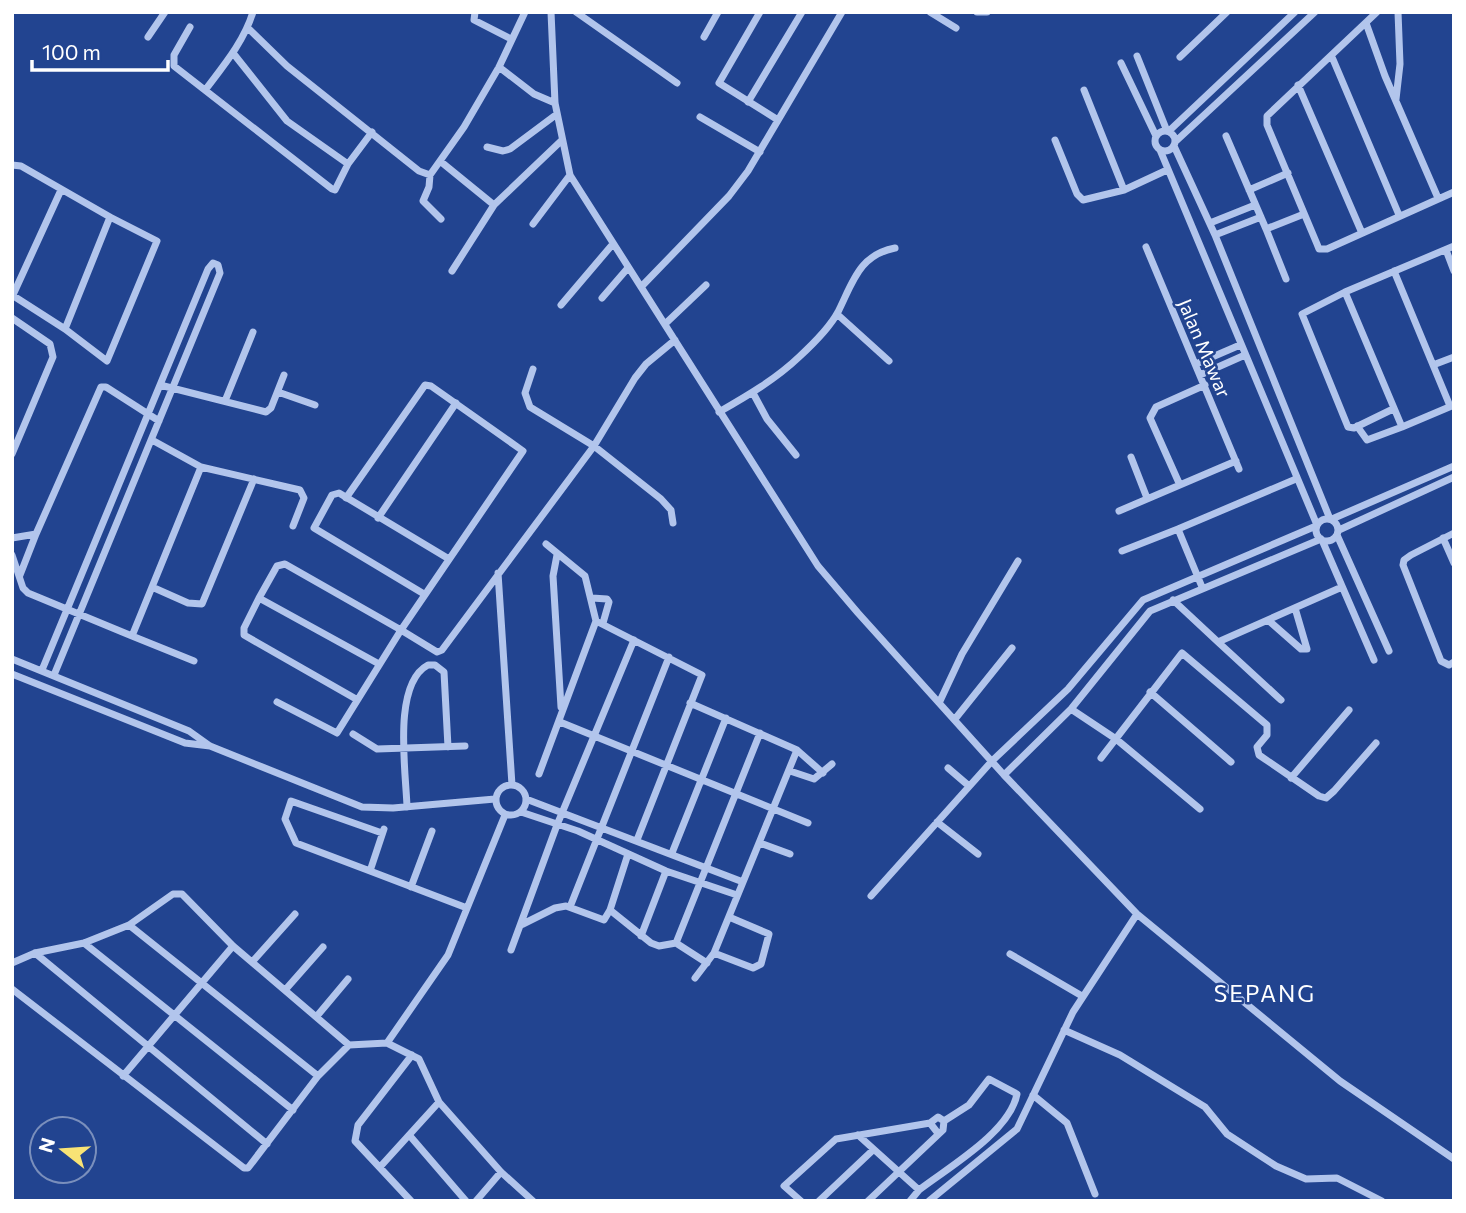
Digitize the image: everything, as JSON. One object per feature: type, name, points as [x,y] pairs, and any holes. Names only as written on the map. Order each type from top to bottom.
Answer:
[{"type":"street","points":[[148,37],[165,12]]},
{"type":"street","points":[[206,89],[233,53],[248,28],[253,12]]},
{"type":"street","points":[[475,12],[474,19],[479,23],[511,39]]},
{"type":"street","points":[[441,219],[423,201],[429,187],[430,175],[499,67],[525,12]]},
{"type":"street","points":[[551,12],[555,103],[569,175],[818,566],[1004,775],[1137,914],[1340,1081],[1454,1159]]},
{"type":"street","points":[[576,12],[677,83]]},
{"type":"street","points":[[704,37],[718,12]]},
{"type":"street","points":[[760,12],[719,80],[721,87],[778,120]]},
{"type":"street","points":[[748,102],[802,12]]},
{"type":"street","points":[[641,287],[729,196],[760,152],[842,12]]},
{"type":"street","points":[[930,12],[956,28]]},
{"type":"street","points":[[977,12],[987,12]]},
{"type":"street","points":[[1181,57],[1227,12]]},
{"type":"street","points":[[1156,136],[1168,131],[1295,12]]},
{"type":"street","points":[[1160,150],[1168,151],[1315,12]]},
{"type":"street","points":[[1377,12],[1267,116],[1267,125],[1304,214],[1322,251],[1454,192]]},
{"type":"street","points":[[1396,100],[1401,64],[1398,12]]},
{"type":"street","points":[[1366,23],[1438,198]]},
{"type":"street","points":[[190,27],[172,62],[332,189],[335,190],[348,164],[372,132]]},
{"type":"street","points":[[248,28],[286,66],[419,171],[430,175]]},
{"type":"street","points":[[233,53],[287,121],[348,164]]},
{"type":"street","points":[[1138,56],[1168,131],[1210,223],[1331,519],[1390,651]]},
{"type":"street","points":[[1332,57],[1399,215]]},
{"type":"street","points":[[1121,62],[1156,136],[1155,144],[1160,150],[1374,660]]},
{"type":"street","points":[[499,67],[534,94],[555,103]]},
{"type":"street","points":[[1298,85],[1362,233]]},
{"type":"street","points":[[1084,90],[1124,190]]},
{"type":"street","points":[[487,147],[503,151],[510,149],[557,114]]},
{"type":"street","points":[[700,117],[760,152]]},
{"type":"street","points":[[1226,136],[1286,279]]},
{"type":"street","points":[[1055,140],[1080,198],[1089,201],[1124,190],[1167,170]]},
{"type":"street","points":[[452,271],[494,205],[561,141]]},
{"type":"street","points":[[440,161],[494,205]]},
{"type":"street","points":[[12,166],[21,166],[157,242],[107,361],[65,329],[13,296],[61,190]]},
{"type":"street","points":[[1249,190],[1288,173]]},
{"type":"street","points":[[533,224],[569,175]]},
{"type":"street","points":[[1210,223],[1255,205]]},
{"type":"street","points":[[1266,229],[1304,214]]},
{"type":"street","points":[[65,329],[110,217]]},
{"type":"street","points":[[1215,235],[1261,217]]},
{"type":"street","points":[[561,305],[612,244]]},
{"type":"street","name":"Jalan Mawar","points":[[1146,247],[1237,465],[1179,484]]},
{"type":"street","points":[[719,412],[753,393],[799,357],[836,314],[864,261],[881,251],[895,248]]},
{"type":"street","points":[[1393,409],[1357,426],[1347,425],[1302,317],[1305,311],[1345,292],[1450,248],[1454,271]]},
{"type":"street","points":[[42,670],[208,269],[213,263],[218,265],[219,273],[54,675]]},
{"type":"street","points":[[602,298],[627,269]]},
{"type":"street","points":[[1357,426],[1367,440],[1452,405],[1394,271]]},
{"type":"street","points":[[665,324],[706,285]]},
{"type":"street","points":[[1345,292],[1402,427]]},
{"type":"street","points":[[836,314],[889,361]]},
{"type":"street","points":[[12,318],[50,344],[54,357],[12,454]]},
{"type":"street","points":[[225,401],[253,332]]},
{"type":"street","points":[[356,699],[244,635],[244,628],[277,566],[285,564],[439,652],[594,446],[635,378],[653,357],[675,340]]},
{"type":"street","points":[[1196,365],[1240,345]]},
{"type":"street","points":[[1200,375],[1245,355]]},
{"type":"street","points":[[1433,365],[1454,357]]},
{"type":"street","points":[[533,369],[525,393],[530,407],[594,446],[667,504],[673,523]]},
{"type":"street","points":[[160,385],[269,412],[285,375]]},
{"type":"street","points":[[277,702],[337,733],[424,594],[523,451],[456,403],[425,385],[346,498]]},
{"type":"street","points":[[1119,510],[1179,484],[1153,426],[1151,412],[1156,407],[1205,385]]},
{"type":"street","points":[[20,575],[98,389],[106,387],[159,421]]},
{"type":"street","points":[[278,392],[315,405]]},
{"type":"street","points":[[753,393],[767,419],[796,455]]},
{"type":"street","points":[[378,518],[456,403]]},
{"type":"street","points":[[152,440],[201,467],[304,493],[293,526]]},
{"type":"street","points":[[1131,457],[1147,498]]},
{"type":"street","points":[[872,896],[992,761],[1046,713],[1143,600],[1198,574],[1317,526],[1322,520],[1331,519],[1454,466]]},
{"type":"street","points":[[132,636],[201,467]]},
{"type":"street","points":[[1004,775],[1071,709],[1150,611],[1321,539],[1331,541],[1338,533],[1454,477]]},
{"type":"street","points":[[152,587],[188,603],[202,604],[254,479]]},
{"type":"street","points":[[1122,551],[1296,479]]},
{"type":"street","points":[[424,594],[314,528],[332,495],[339,493],[449,559]]},
{"type":"street","points":[[1178,528],[1202,587]]},
{"type":"street","points":[[1454,533],[1404,559],[1403,565],[1441,661],[1449,665],[1454,662]]},
{"type":"street","points":[[12,538],[36,534]]},
{"type":"street","points":[[1443,538],[1454,563]]},
{"type":"street","points":[[546,544],[585,576],[600,622],[702,675],[637,840]]},
{"type":"street","points":[[12,555],[27,593],[194,661]]},
{"type":"street","points":[[539,774],[560,722],[561,711],[553,576],[557,555]]},
{"type":"street","points":[[940,701],[962,654],[1018,561]]},
{"type":"street","points":[[498,573],[512,785]]},
{"type":"street","points":[[1218,642],[1342,587]]},
{"type":"street","points":[[259,598],[379,664]]},
{"type":"street","points":[[561,711],[609,602],[607,599],[592,598]]},
{"type":"street","points":[[1173,600],[1281,700]]},
{"type":"street","points":[[1268,620],[1305,651],[1296,608]]},
{"type":"street","points":[[1116,631],[1127,640]]},
{"type":"street","points":[[511,950],[557,825],[635,640]]},
{"type":"street","points":[[955,719],[1012,648]]},
{"type":"street","points":[[1101,758],[1177,656],[1182,653],[1267,725],[1267,735],[1257,751],[1291,778],[1326,797],[1376,743]]},
{"type":"street","points":[[570,907],[668,657]]},
{"type":"street","points":[[12,659],[189,731],[210,746],[348,803],[376,808],[495,799]]},
{"type":"street","points":[[407,807],[404,702],[423,668],[428,665],[435,665],[444,672],[448,747]]},
{"type":"street","points":[[12,674],[185,743],[210,746]]},
{"type":"street","points":[[1150,692],[1231,762]]},
{"type":"street","points":[[690,703],[797,750],[823,773]]},
{"type":"street","points":[[1071,709],[1116,739],[1200,809]]},
{"type":"street","points":[[1291,778],[1349,710]]},
{"type":"street","points":[[1046,713],[1057,724]]},
{"type":"street","points":[[672,853],[726,718]]},
{"type":"street","points":[[560,722],[700,782],[808,823]]},
{"type":"street","points":[[676,943],[760,733]]},
{"type":"street","points":[[1025,733],[1034,746]]},
{"type":"street","points":[[354,734],[377,749],[465,746]]},
{"type":"street","points":[[695,978],[714,953],[797,750]]},
{"type":"street","points":[[790,771],[814,779],[832,764]]},
{"type":"street","points":[[948,768],[969,786]]},
{"type":"street","points":[[505,815],[499,810],[495,799],[501,788],[512,785],[523,791],[526,799],[521,812]]},
{"type":"street","points":[[526,799],[743,882]]},
{"type":"street","points":[[370,871],[383,831],[289,802],[285,823],[294,842],[411,887],[467,908]]},
{"type":"street","points":[[505,815],[521,812],[596,839],[666,871],[737,895]]},
{"type":"street","points":[[388,1040],[401,1018],[443,964],[505,815]]},
{"type":"street","points":[[937,822],[978,854]]},
{"type":"street","points":[[411,887],[432,831]]},
{"type":"street","points":[[760,843],[790,855]]},
{"type":"street","points":[[522,925],[555,908],[570,907],[601,920],[606,918],[628,854]]},
{"type":"street","points":[[641,936],[666,871]]},
{"type":"street","points":[[12,962],[35,953],[84,943],[130,925],[173,894],[182,894],[233,946],[349,1045]]},
{"type":"street","points":[[610,910],[641,936],[659,946],[676,943],[706,963]]},
{"type":"street","points":[[253,961],[295,914]]},
{"type":"street","points":[[929,1201],[1013,1135],[1082,996],[1137,914]]},
{"type":"street","points":[[714,953],[753,968],[761,964],[769,934],[729,917]]},
{"type":"street","points":[[130,925],[318,1076]]},
{"type":"street","points":[[84,943],[293,1110]]},
{"type":"street","points":[[123,1076],[233,946]]},
{"type":"street","points":[[286,989],[323,947]]},
{"type":"street","points":[[35,953],[267,1144]]},
{"type":"street","points":[[1010,954],[1082,996]]},
{"type":"street","points":[[317,1016],[348,979]]},
{"type":"street","points":[[12,989],[235,1165],[248,1168],[318,1076],[349,1045],[388,1040],[412,1055],[425,1070],[439,1102],[501,1172],[533,1201]]},
{"type":"street","points":[[1064,1030],[1120,1055],[1206,1107],[1227,1134],[1276,1166],[1306,1178],[1337,1178],[1382,1201]]},
{"type":"street","points":[[411,1201],[355,1141],[355,1131],[412,1055]]},
{"type":"street","points":[[801,1201],[784,1189],[786,1183],[832,1141],[930,1123],[934,1118],[944,1121],[969,1105],[989,1079],[1017,1094],[1012,1109],[999,1128],[910,1201]]},
{"type":"street","points":[[1033,1095],[1067,1123],[1095,1194]]},
{"type":"street","points":[[380,1167],[439,1102]]},
{"type":"street","points":[[868,1201],[937,1132],[943,1130],[944,1121]]},
{"type":"street","points":[[930,1123],[932,1129],[937,1132]]},
{"type":"street","points":[[858,1135],[919,1191]]},
{"type":"street","points":[[410,1136],[466,1201]]},
{"type":"street","points":[[820,1201],[873,1150]]},
{"type":"street","points":[[476,1201],[501,1172]]},
{"type":"district","name":"SEPANG","points":[[1265,993]]}]
